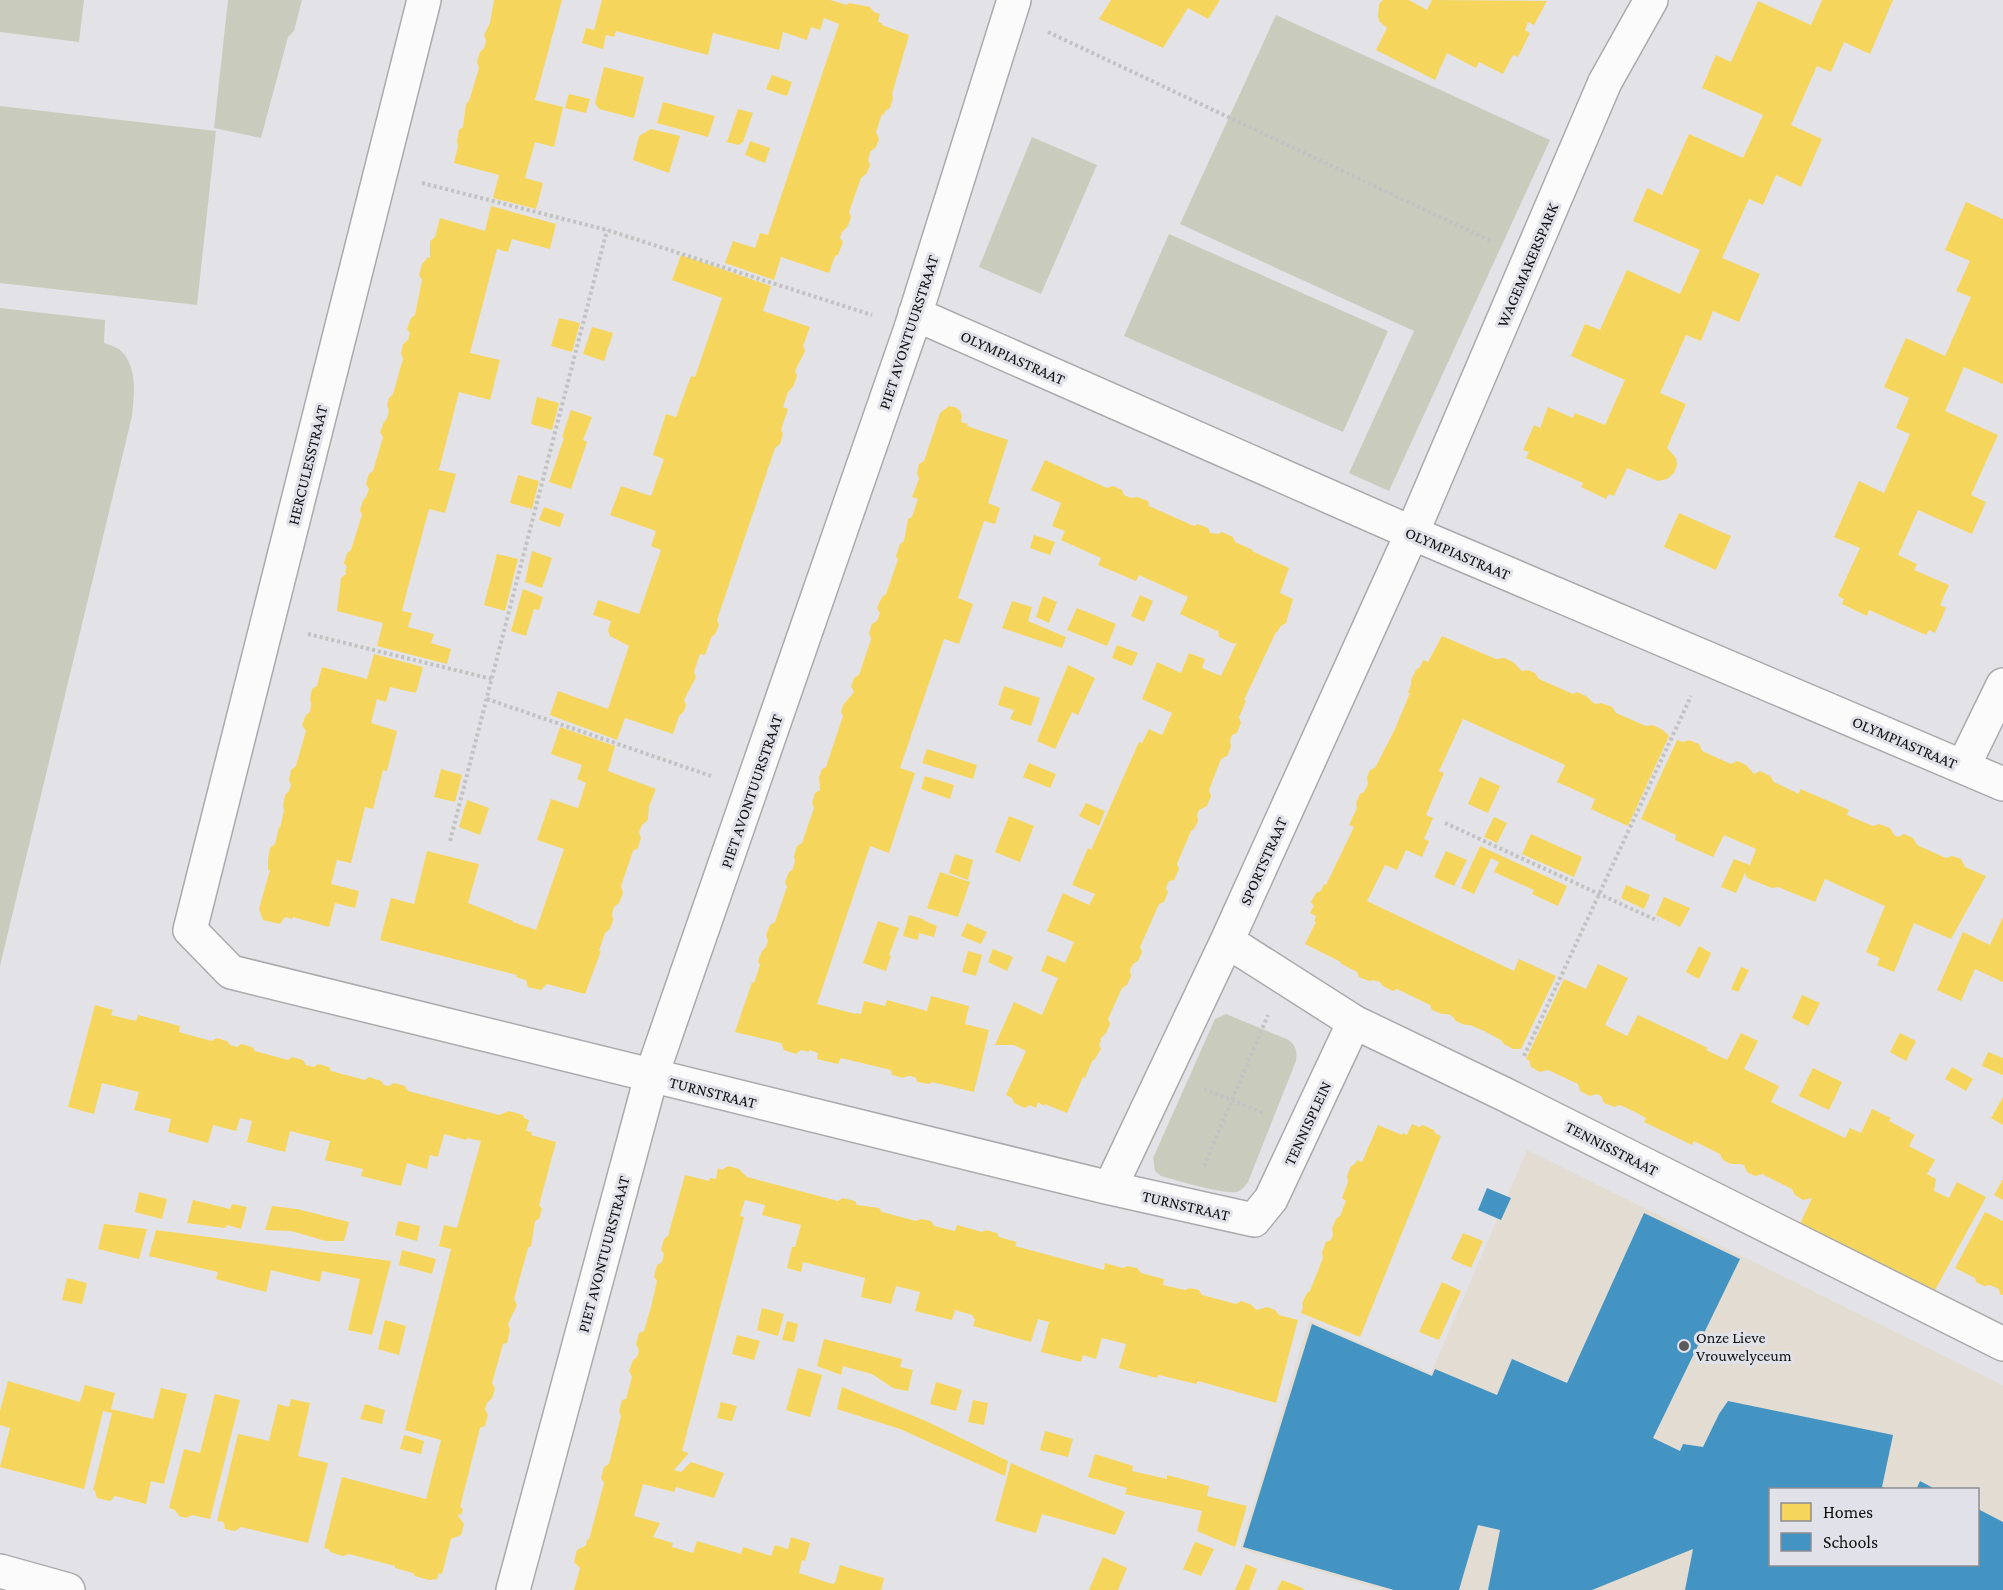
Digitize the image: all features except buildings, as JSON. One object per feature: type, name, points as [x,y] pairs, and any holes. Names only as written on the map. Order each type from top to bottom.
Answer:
[{"type":"street","name":"HERCULESSTRAAT","points":[[190,930],[424,0]]},
{"type":"street","name":"WAGEMAKERSPARK","points":[[1412,534],[1605,82],[1651,0]]},
{"type":"street","name":"PIET AVONTUURSTRAAT","points":[[513,1590],[651,1077],[913,321],[1011,7]]},
{"type":"street","name":"OLYMPIASTRAAT","points":[[913,321],[2003,784]]},
{"type":"street","name":"SPORTSTRAAT","points":[[1110,1188],[1227,940],[1412,534]]},
{"type":"street","points":[[1963,767],[2003,685]]},
{"type":"street","name":"TURNSTRAAT","points":[[190,930],[231,972],[651,1077],[1110,1188],[1254,1220]]},
{"type":"street","name":"TENNISSTRAAT","points":[[1227,940],[1354,1022],[1506,1095],[2003,1344]]},
{"type":"street","name":"TENNISPLEIN","points":[[1254,1220],[1271,1199],[1354,1022]]},
{"type":"street","points":[[0,1571],[68,1590]]},
{"type":"path","points":[[1011,7],[1529,260]]},
{"type":"path","points":[[380,173],[607,230],[913,321]]},
{"type":"path","points":[[450,841],[607,230]]},
{"type":"path","points":[[267,624],[492,679]]},
{"type":"path","points":[[1506,1095],[1708,659]]},
{"type":"path","points":[[487,699],[751,790]]},
{"type":"path","points":[[1446,823],[1658,921]]},
{"type":"path","points":[[1187,1205],[1284,977]]},
{"type":"path","points":[[1165,1073],[1304,1129]]},
{"type":"shaded area","name":"Onze Lieve Vrouwelyceum","points":[[1527,1150],[2003,1385],[2003,1590],[1383,1590],[1240,1549],[1309,1320],[1431,1373]]},
{"type":"green space","points":[[0,0],[84,0],[79,42],[0,32]]},
{"type":"green space","points":[[228,0],[302,0],[294,31],[288,37],[261,138],[214,128]]},
{"type":"green space","points":[[1276,15],[1550,140],[1389,491],[1349,473],[1414,331],[1180,224]]},
{"type":"green space","points":[[0,106],[216,131],[197,305],[0,283]]},
{"type":"green space","points":[[1032,137],[1097,165],[1041,294],[979,267]]},
{"type":"green space","points":[[1169,234],[1388,331],[1343,432],[1124,336]]},
{"type":"green space","points":[[0,308],[105,320],[104,343],[115,347],[126,358],[132,373],[134,391],[132,416],[0,966]]},
{"type":"green space","points":[[1226,1014],[1289,1040],[1295,1047],[1296,1055],[1296,1061],[1248,1182],[1237,1192],[1200,1187],[1161,1176],[1155,1171],[1153,1158],[1215,1019]]},
{"type":"place","name":"Onze Lieve Vrouwelyceum","points":[[1684,1346]]}]
